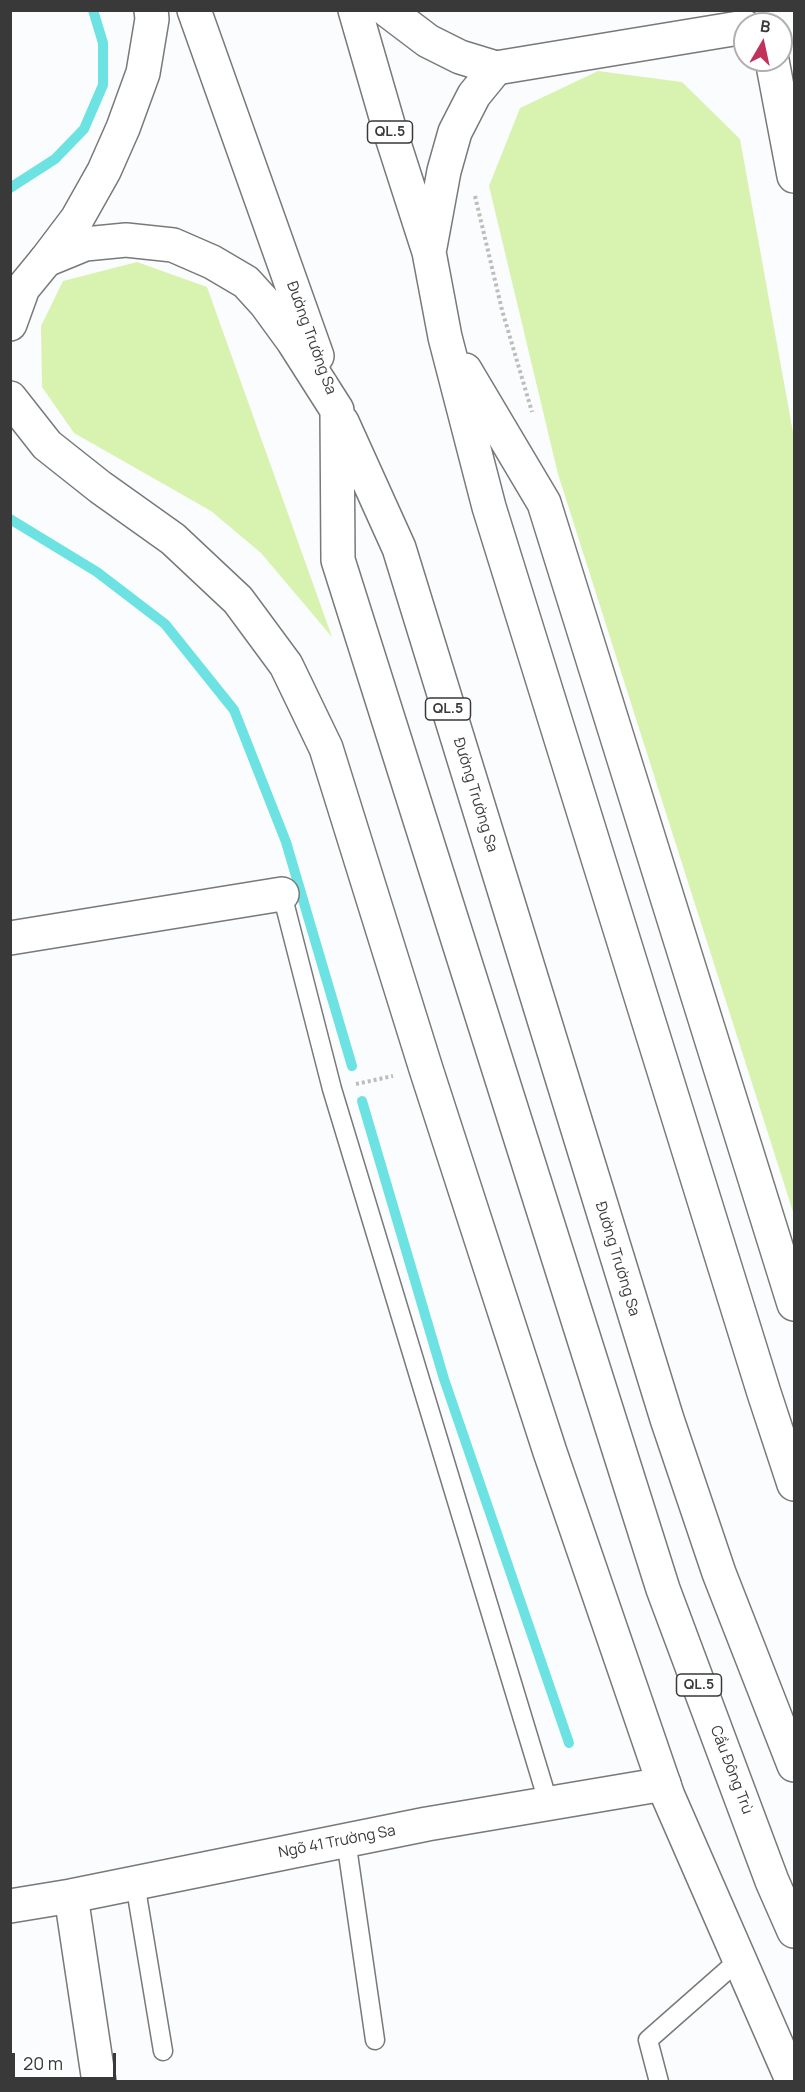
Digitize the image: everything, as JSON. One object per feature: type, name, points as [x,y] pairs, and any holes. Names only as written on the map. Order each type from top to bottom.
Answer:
[{"type":"main road","points":[[10,324],[23,288],[77,219],[104,171],[123,128],[142,73],[152,19],[151,10]]},
{"type":"main road","name":"Đường Trường Sa","points":[[194,10],[337,410],[399,548],[667,1419],[719,1573],[795,1765]]},
{"type":"main road","name":"QL.5","points":[[355,10],[390,131],[429,252],[445,337],[489,507],[764,1393],[795,1484]]},
{"type":"main road","points":[[387,10],[428,41],[460,57],[496,68],[733,29]]},
{"type":"main road","points":[[429,252],[444,171],[455,132],[474,95],[496,68]]},
{"type":"main road","points":[[774,72],[795,176]]},
{"type":"main road","points":[[46,260],[85,244],[126,240],[173,245],[212,262],[246,282],[266,304],[337,410]]},
{"type":"main road","points":[[445,337],[544,503],[795,1304]]},
{"type":"main road","points":[[10,398],[47,445],[100,487],[173,539],[238,600],[286,665],[326,748],[426,1069],[550,1452],[664,1784],[793,2082]]},
{"type":"main road","name":"Cầu Đông Trù","points":[[337,410],[338,560],[663,1589],[772,1881],[795,1931]]},
{"type":"main road","points":[[10,938],[282,894]]},
{"type":"main road","name":"Ngõ 41 Trường Sa","points":[[10,1906],[71,1896],[427,1824],[664,1784]]},
{"type":"main road","points":[[71,1896],[99,2082]]},
{"type":"lane","points":[[282,894],[332,1089],[549,1805]]},
{"type":"lane","points":[[346,1840],[375,2040]]},
{"type":"lane","points":[[135,1883],[163,2051]]},
{"type":"lane","points":[[659,2082],[648,2040],[740,1959]]},
{"type":"path","points":[[332,1089],[426,1069]]},
{"type":"green space","points":[[598,71],[682,82],[740,139],[794,438],[794,1215],[558,474],[489,186],[520,108]]},
{"type":"green space","points":[[137,262],[207,287],[332,637],[261,553],[211,511],[74,433],[42,387],[41,326],[63,281]]},
{"type":"waterway","points":[[10,188],[55,159],[84,129],[103,85],[103,43],[93,10]]},
{"type":"waterway","points":[[10,519],[97,572],[165,624],[234,710],[286,842],[352,1066]]},
{"type":"waterway","points":[[362,1101],[444,1379],[569,1743]]}]
